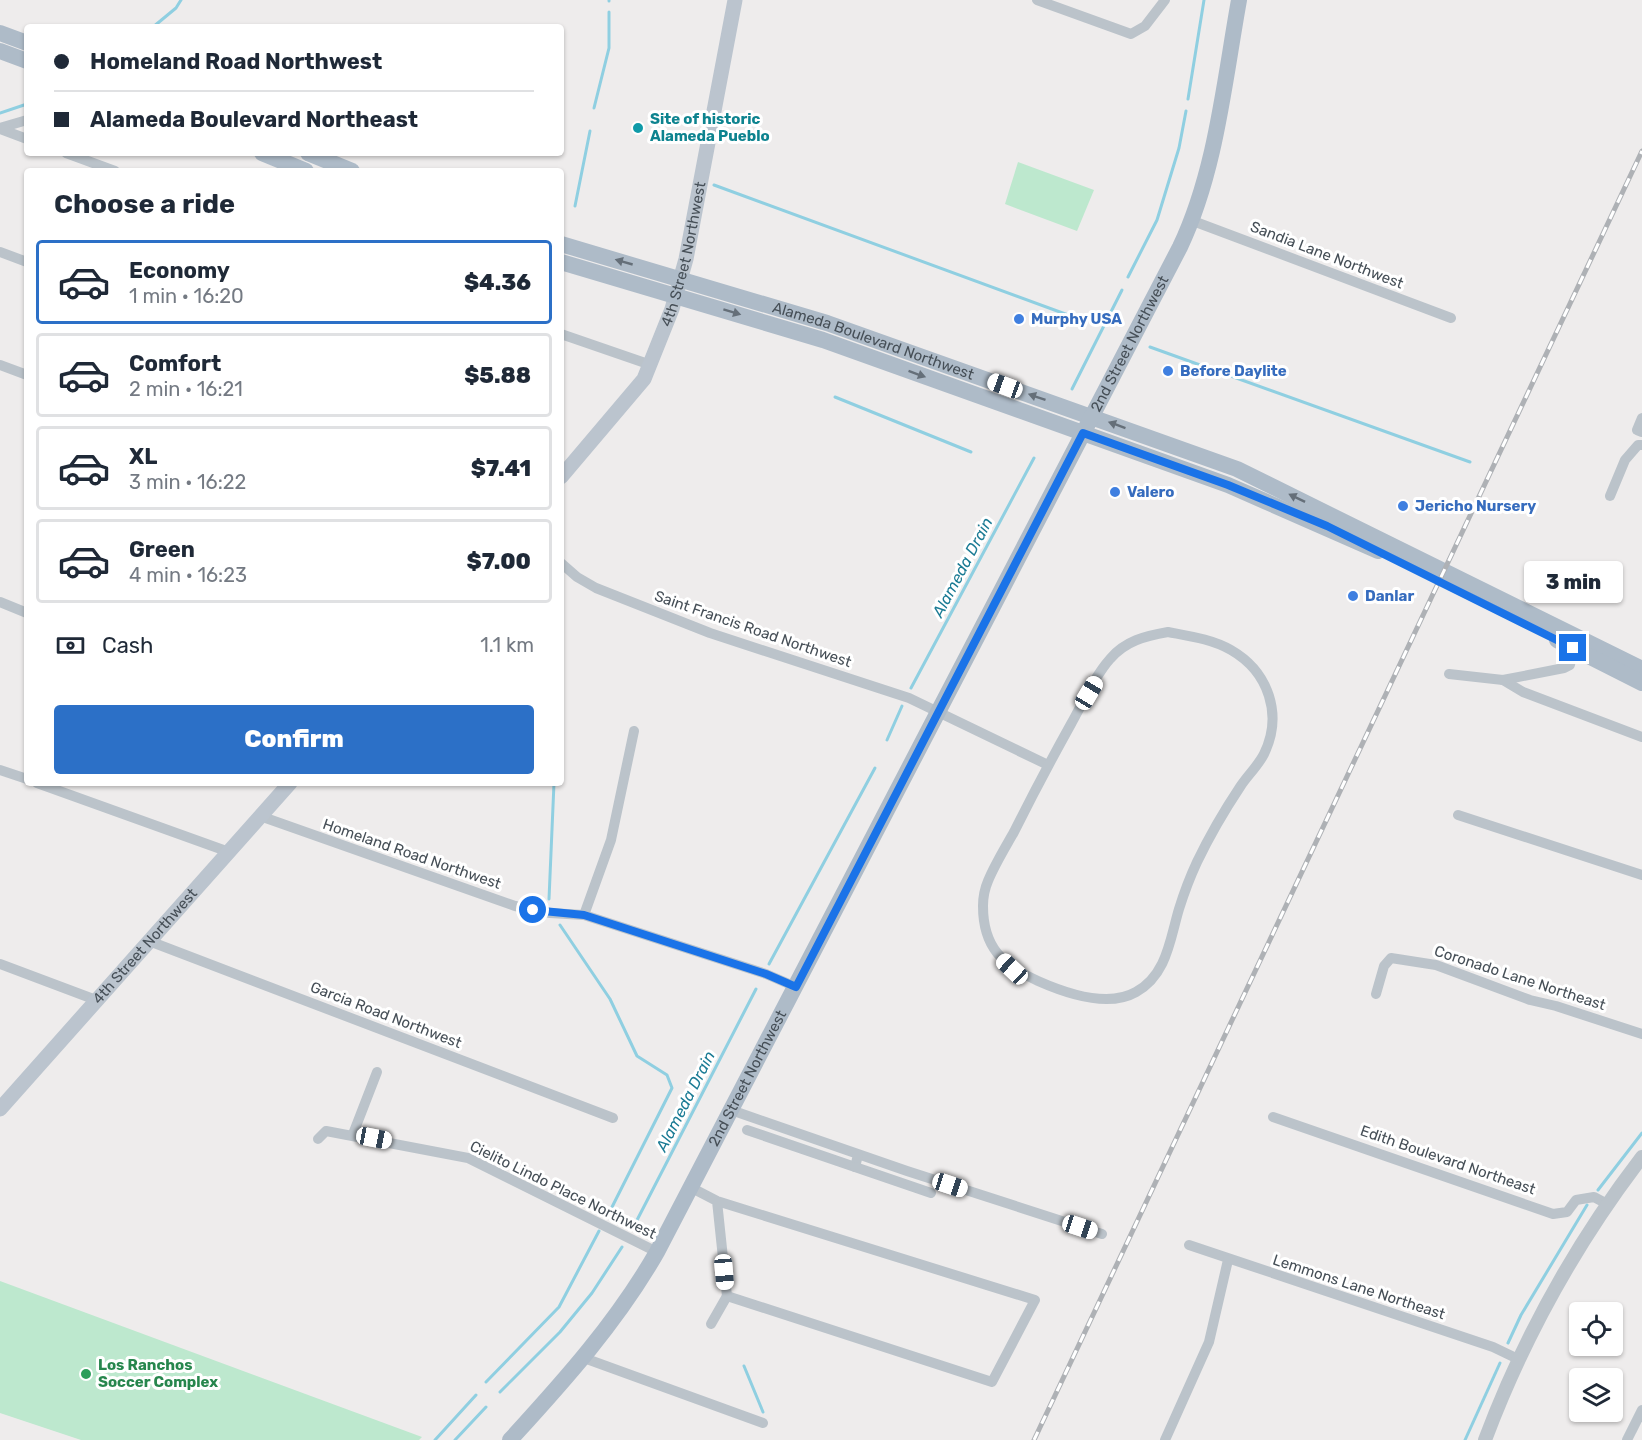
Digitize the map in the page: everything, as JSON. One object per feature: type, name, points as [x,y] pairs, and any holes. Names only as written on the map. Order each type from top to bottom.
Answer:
[{"type":"main road","name":"4th Street Northwest","points":[[564,470],[634,393],[651,365],[679,286],[735,0]]},
{"type":"main road","name":"2nd Street Northwest","points":[[510,1440],[584,1358],[643,1276],[657,1252],[1193,220],[1208,173],[1239,0]]},
{"type":"main road","points":[[0,33],[24,42]]},
{"type":"main road","points":[[0,51],[24,60]]},
{"type":"main road","points":[[269,156],[299,168]]},
{"type":"main road","points":[[315,156],[345,168]]},
{"type":"main road","name":"Alameda Boulevard Northwest","points":[[564,245],[1228,485],[1441,576]]},
{"type":"main road","name":"Alameda Boulevard Northwest","points":[[564,263],[679,286],[827,323],[1092,416],[1237,469],[1441,576]]},
{"type":"main road","points":[[1441,576],[1573,648],[1642,682]]},
{"type":"main road","points":[[1441,576],[1642,669]]},
{"type":"main road","name":"4th Street Northwest","points":[[0,1108],[287,786]]},
{"type":"street","points":[[1036,0],[1131,34],[1145,26],[1165,0]]},
{"type":"street","points":[[0,129],[24,121]]},
{"type":"street","points":[[0,129],[24,138]]},
{"type":"street","points":[[74,156],[107,168]]},
{"type":"street","name":"Sandia Lane Northwest","points":[[1193,220],[1451,318]]},
{"type":"street","points":[[0,252],[24,261]]},
{"type":"street","points":[[564,335],[651,365]]},
{"type":"street","points":[[0,365],[24,374]]},
{"type":"street","points":[[1642,418],[1637,430],[1642,432]]},
{"type":"street","points":[[1610,496],[1625,460],[1638,445],[1642,445]]},
{"type":"street","name":"Saint Francis Road Northwest","points":[[564,566],[577,578],[710,633],[909,698],[1048,765]]},
{"type":"street","points":[[0,602],[24,612]]},
{"type":"street","points":[[1168,632],[1194,636],[1230,650],[1250,664],[1263,679],[1271,697],[1272,731],[1263,755],[1223,813],[1207,841],[1189,881],[1171,944],[1161,966],[1135,993],[1114,998],[1091,997],[1053,988],[1012,969],[996,954],[986,932],[983,906],[987,883],[1048,765],[1109,660],[1125,644],[1145,636],[1168,632]]},
{"type":"street","points":[[1449,674],[1503,680],[1564,668],[1569,665],[1573,648]]},
{"type":"street","points":[[1503,680],[1523,692],[1642,737]]},
{"type":"street","points":[[584,915],[611,840],[634,731]]},
{"type":"street","points":[[0,770],[24,778]]},
{"type":"street","points":[[45,786],[229,852]]},
{"type":"street","points":[[1458,815],[1642,875]]},
{"type":"street","name":"Homeland Road Northwest","points":[[260,816],[516,906],[550,913],[584,915],[766,974],[796,987]]},
{"type":"street","name":"Garcia Road Northwest","points":[[149,941],[613,1118]]},
{"type":"street","name":"Coronado Lane Northeast","points":[[1376,994],[1384,966],[1391,958],[1436,965],[1530,1000],[1556,1005],[1642,1034]]},
{"type":"street","points":[[0,964],[96,1000]]},
{"type":"street","points":[[353,1134],[377,1072]]},
{"type":"street","points":[[731,1110],[858,1155],[1102,1234]]},
{"type":"street","name":"Edith Boulevard Northeast","points":[[1273,1117],[1553,1214],[1567,1212],[1576,1200],[1594,1197],[1609,1205]]},
{"type":"street","points":[[747,1130],[931,1193]]},
{"type":"street","name":"Cielito Lindo Place Northwest","points":[[318,1139],[326,1131],[353,1134],[468,1158],[657,1252]]},
{"type":"street","points":[[855,1167],[858,1155]]},
{"type":"street","points":[[1485,1440],[1518,1359],[1566,1272],[1642,1157]]},
{"type":"street","points":[[690,1187],[717,1202],[1035,1300],[992,1382],[727,1296]]},
{"type":"street","points":[[711,1324],[727,1296],[717,1202]]},
{"type":"street","name":"Lemmons Lane Northeast","points":[[1189,1245],[1228,1260],[1493,1347],[1518,1359]]},
{"type":"street","points":[[1165,1440],[1209,1341],[1228,1260]]},
{"type":"street","points":[[584,1358],[763,1423]]},
{"type":"street","points":[[1627,1440],[1642,1410]]},
{"type":"green space","points":[[1018,162],[1094,190],[1077,231],[1005,204]]},
{"type":"green space","points":[[0,1281],[422,1437],[419,1440],[81,1440],[0,1413]]},
{"type":"waterway","points":[[157,24],[176,8],[181,0]]},
{"type":"waterway","name":"Alameda Drain","points":[[1188,99],[1204,0]]},
{"type":"waterway","points":[[594,108],[609,48],[609,12]]},
{"type":"waterway","points":[[0,113],[24,105]]},
{"type":"waterway","name":"Alameda Drain","points":[[1128,277],[1157,220],[1179,148],[1186,111]]},
{"type":"waterway","points":[[575,206],[590,131]]},
{"type":"waterway","points":[[714,185],[1079,319]]},
{"type":"waterway","name":"Alameda Drain","points":[[1072,389],[1122,290]]},
{"type":"waterway","points":[[1150,347],[1470,462]]},
{"type":"waterway","points":[[835,397],[971,452]]},
{"type":"waterway","name":"Alameda Drain","points":[[911,688],[1034,458]]},
{"type":"waterway","points":[[887,740],[902,706]]},
{"type":"waterway","name":"Alameda Drain","points":[[769,964],[875,768]]},
{"type":"waterway","points":[[549,899],[554,786]]},
{"type":"waterway","points":[[560,925],[610,999],[637,1056],[667,1075],[672,1088],[609,1213]]},
{"type":"waterway","name":"Alameda Drain","points":[[635,1224],[756,989]]},
{"type":"waterway","points":[[1598,1190],[1642,1133]]},
{"type":"waterway","points":[[1508,1343],[1521,1315],[1587,1205]]},
{"type":"waterway","points":[[486,1382],[559,1307],[599,1231]]},
{"type":"waterway","name":"Alameda Drain","points":[[500,1392],[560,1332],[592,1293],[622,1247]]},
{"type":"waterway","points":[[1465,1440],[1500,1363]]},
{"type":"waterway","points":[[744,1366],[763,1412]]},
{"type":"waterway","points":[[435,1440],[476,1395]]},
{"type":"waterway","name":"Alameda Drain","points":[[455,1440],[486,1407]]},
{"type":"railway","points":[[1034,1440],[1642,151]]},
{"type":"place","name":"Site of historic Alameda Pueblo","points":[[638,128]]},
{"type":"place","name":"Murphy USA","points":[[1019,319]]},
{"type":"place","name":"Before Daylite","points":[[1168,371]]},
{"type":"place","name":"Valero","points":[[1115,492]]},
{"type":"place","name":"Jericho Nursery","points":[[1403,506]]},
{"type":"place","name":"Danlar","points":[[1353,596]]},
{"type":"place","name":"Los Ranchos Soccer Complex","points":[[86,1374]]},
{"type":"route","points":[[533,910],[584,915],[766,974],[796,987],[1083,433],[1228,485],[1327,526],[1573,648]]}]
